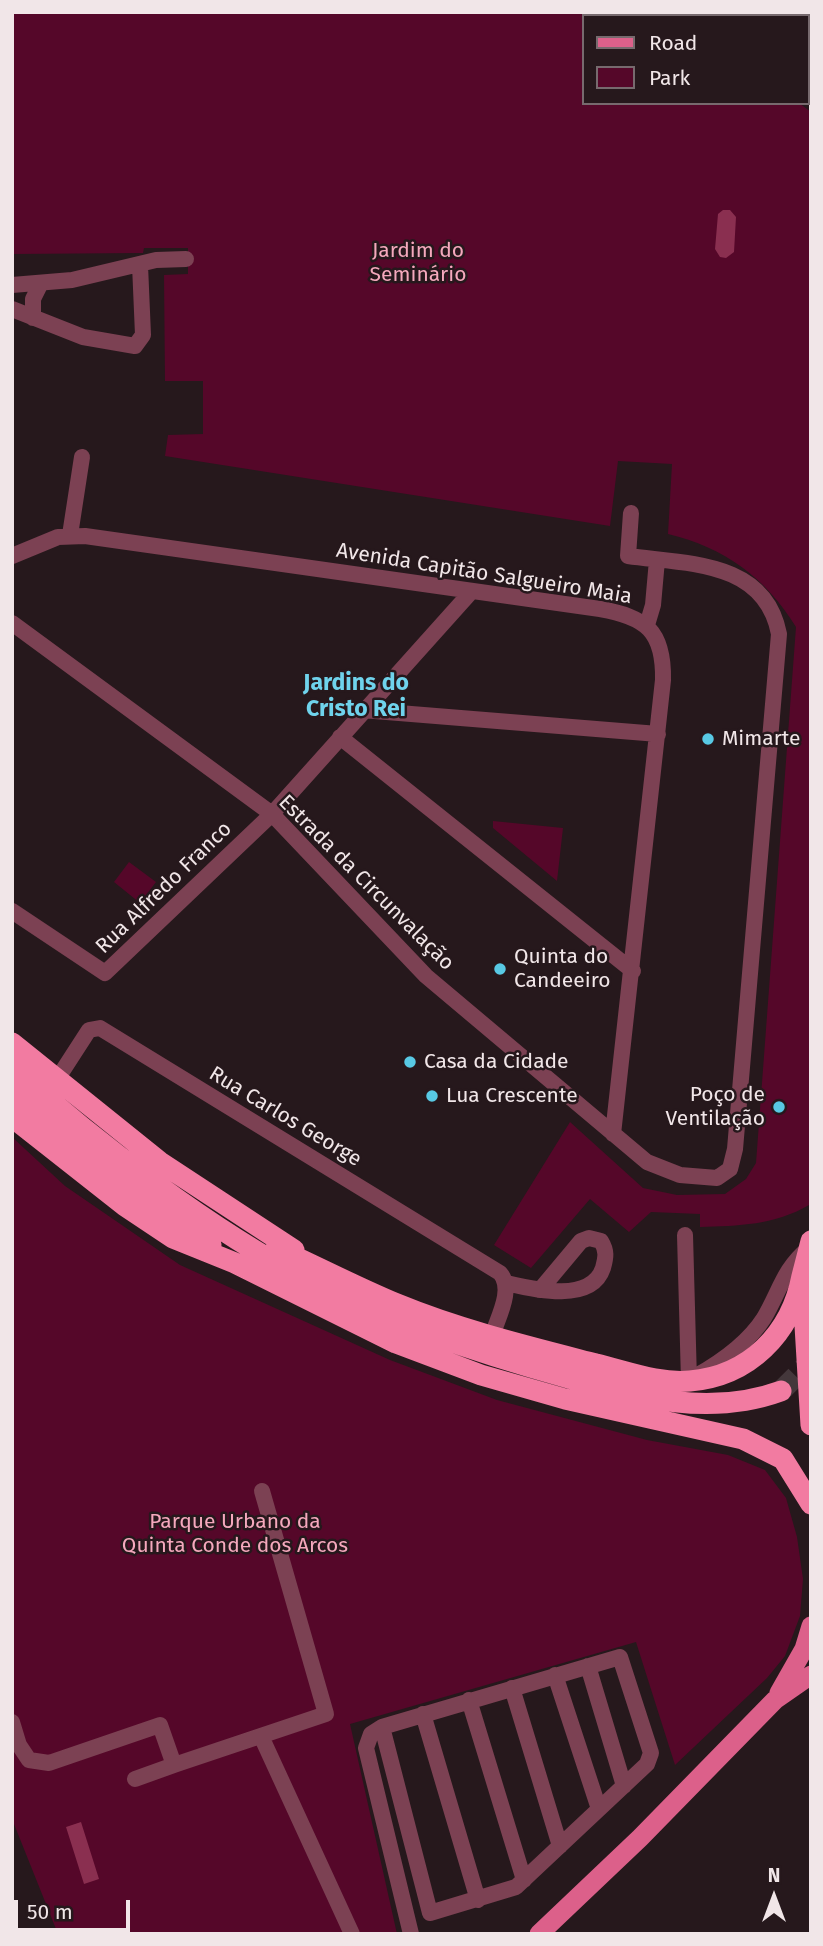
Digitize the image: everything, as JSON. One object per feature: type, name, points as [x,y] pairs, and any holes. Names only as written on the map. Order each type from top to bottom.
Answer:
[{"type":"highway","points":[[12,1043],[160,1162],[328,1272]]},
{"type":"highway","points":[[12,1067],[82,1125],[241,1243],[313,1283],[412,1328],[493,1358],[672,1402],[709,1406],[736,1404],[781,1391]]},
{"type":"highway","points":[[12,1093],[235,1263]]},
{"type":"highway","points":[[12,1117],[125,1206],[173,1238],[235,1263],[384,1338],[481,1375],[565,1399],[743,1439],[783,1459],[811,1504]]},
{"type":"highway","points":[[198,1211],[398,1305],[492,1336],[627,1372],[689,1381],[733,1371],[755,1357],[773,1340],[790,1313],[809,1245]]},
{"type":"highway","points":[[802,1276],[811,1425]]},
{"type":"main road","points":[[775,1700],[804,1649],[811,1626]]},
{"type":"main road","points":[[538,1934],[640,1838],[775,1700],[811,1675]]},
{"type":"street","points":[[12,285],[108,274],[139,265],[186,259]]},
{"type":"street","points":[[12,309],[105,343],[138,345],[143,335],[139,265]]},
{"type":"street","points":[[33,318],[33,299],[41,283]]},
{"type":"street","points":[[70,535],[82,457]]},
{"type":"street","name":"Estrada da Circunvalação","points":[[12,623],[272,814],[412,963],[647,1162],[680,1175],[717,1178],[727,1173],[732,1165],[779,659],[777,622],[764,599],[747,581],[715,567],[628,556],[631,513]]},
{"type":"street","name":"Avenida Capitão Salgueiro Maia","points":[[12,556],[48,540],[70,535],[615,611],[647,625],[657,641],[662,657],[658,734],[633,971],[612,1134]]},
{"type":"street","points":[[647,625],[653,605],[657,560]]},
{"type":"street","points":[[272,814],[362,710],[471,592]]},
{"type":"street","points":[[362,710],[658,734]]},
{"type":"street","points":[[340,737],[633,971]]},
{"type":"street","name":"Rua Alfredo Franco","points":[[12,911],[105,973],[272,814]]},
{"type":"street","name":"Rua Carlos George","points":[[56,1081],[89,1030],[100,1028],[500,1273],[506,1283],[540,1290]]},
{"type":"street","points":[[685,1235],[689,1381]]},
{"type":"street","points":[[689,1381],[728,1355],[756,1328],[787,1269],[809,1245]]},
{"type":"street","points":[[492,1336],[506,1283]]},
{"type":"street","points":[[135,1779],[326,1714],[262,1491]]},
{"type":"street","points":[[382,1727],[430,1913],[506,1891],[524,1880],[647,1764],[650,1748],[620,1657],[423,1714],[382,1727],[371,1734],[366,1748],[411,1934]]},
{"type":"street","points":[[588,1666],[624,1786]]},
{"type":"street","points":[[555,1675],[599,1809]]},
{"type":"street","points":[[512,1688],[560,1846]]},
{"type":"street","points":[[469,1700],[524,1880]]},
{"type":"street","points":[[423,1714],[478,1900]]},
{"type":"street","points":[[12,1722],[19,1745],[29,1760],[49,1763],[160,1726],[174,1765]]},
{"type":"street","points":[[261,1736],[352,1934]]},
{"type":"green space","name":"Jardim do Seminário","points":[[12,12],[763,12],[582,14],[582,105],[802,105],[811,112],[809,1205],[783,1217],[714,1227],[700,1227],[700,1214],[651,1212],[629,1232],[590,1199],[531,1268],[494,1245],[570,1122],[643,1188],[677,1195],[725,1194],[746,1179],[756,1163],[796,627],[771,594],[742,567],[707,547],[668,534],[672,464],[618,461],[610,526],[165,456],[168,435],[203,434],[203,381],[165,381],[164,275],[188,274],[188,248],[144,248],[143,253],[12,254]]},
{"type":"green space","points":[[493,821],[563,828],[557,881],[493,828]]},
{"type":"green space","points":[[129,862],[156,882],[140,903],[114,882]]},
{"type":"green space","name":"Parque Urbano da Quinta Conde dos Arcos","points":[[12,1137],[65,1186],[180,1265],[390,1360],[497,1400],[647,1440],[728,1455],[765,1470],[786,1498],[797,1537],[803,1579],[800,1616],[785,1656],[767,1678],[675,1765],[636,1642],[350,1724],[397,1934],[58,1934],[12,1819]]},
{"type":"shaded area","points":[[723,210],[730,210],[736,217],[734,252],[726,258],[720,257],[715,249],[718,214]]},
{"type":"shaded area","points":[[81,1822],[99,1879],[84,1884],[66,1827]]},
{"type":"tunnel","points":[[781,1391],[811,1361]]},
{"type":"place","name":"Mimarte","points":[[708,739]]},
{"type":"place","name":"Quinta do Candeeiro","points":[[500,969]]},
{"type":"place","name":"Casa da Cidade","points":[[410,1062]]},
{"type":"place","name":"Lua Crescente","points":[[432,1096]]},
{"type":"place","name":"Poço de Ventilação","points":[[779,1107]]},
{"type":"district","name":"Jardins do Cristo Rei","points":[[356,697]]}]
